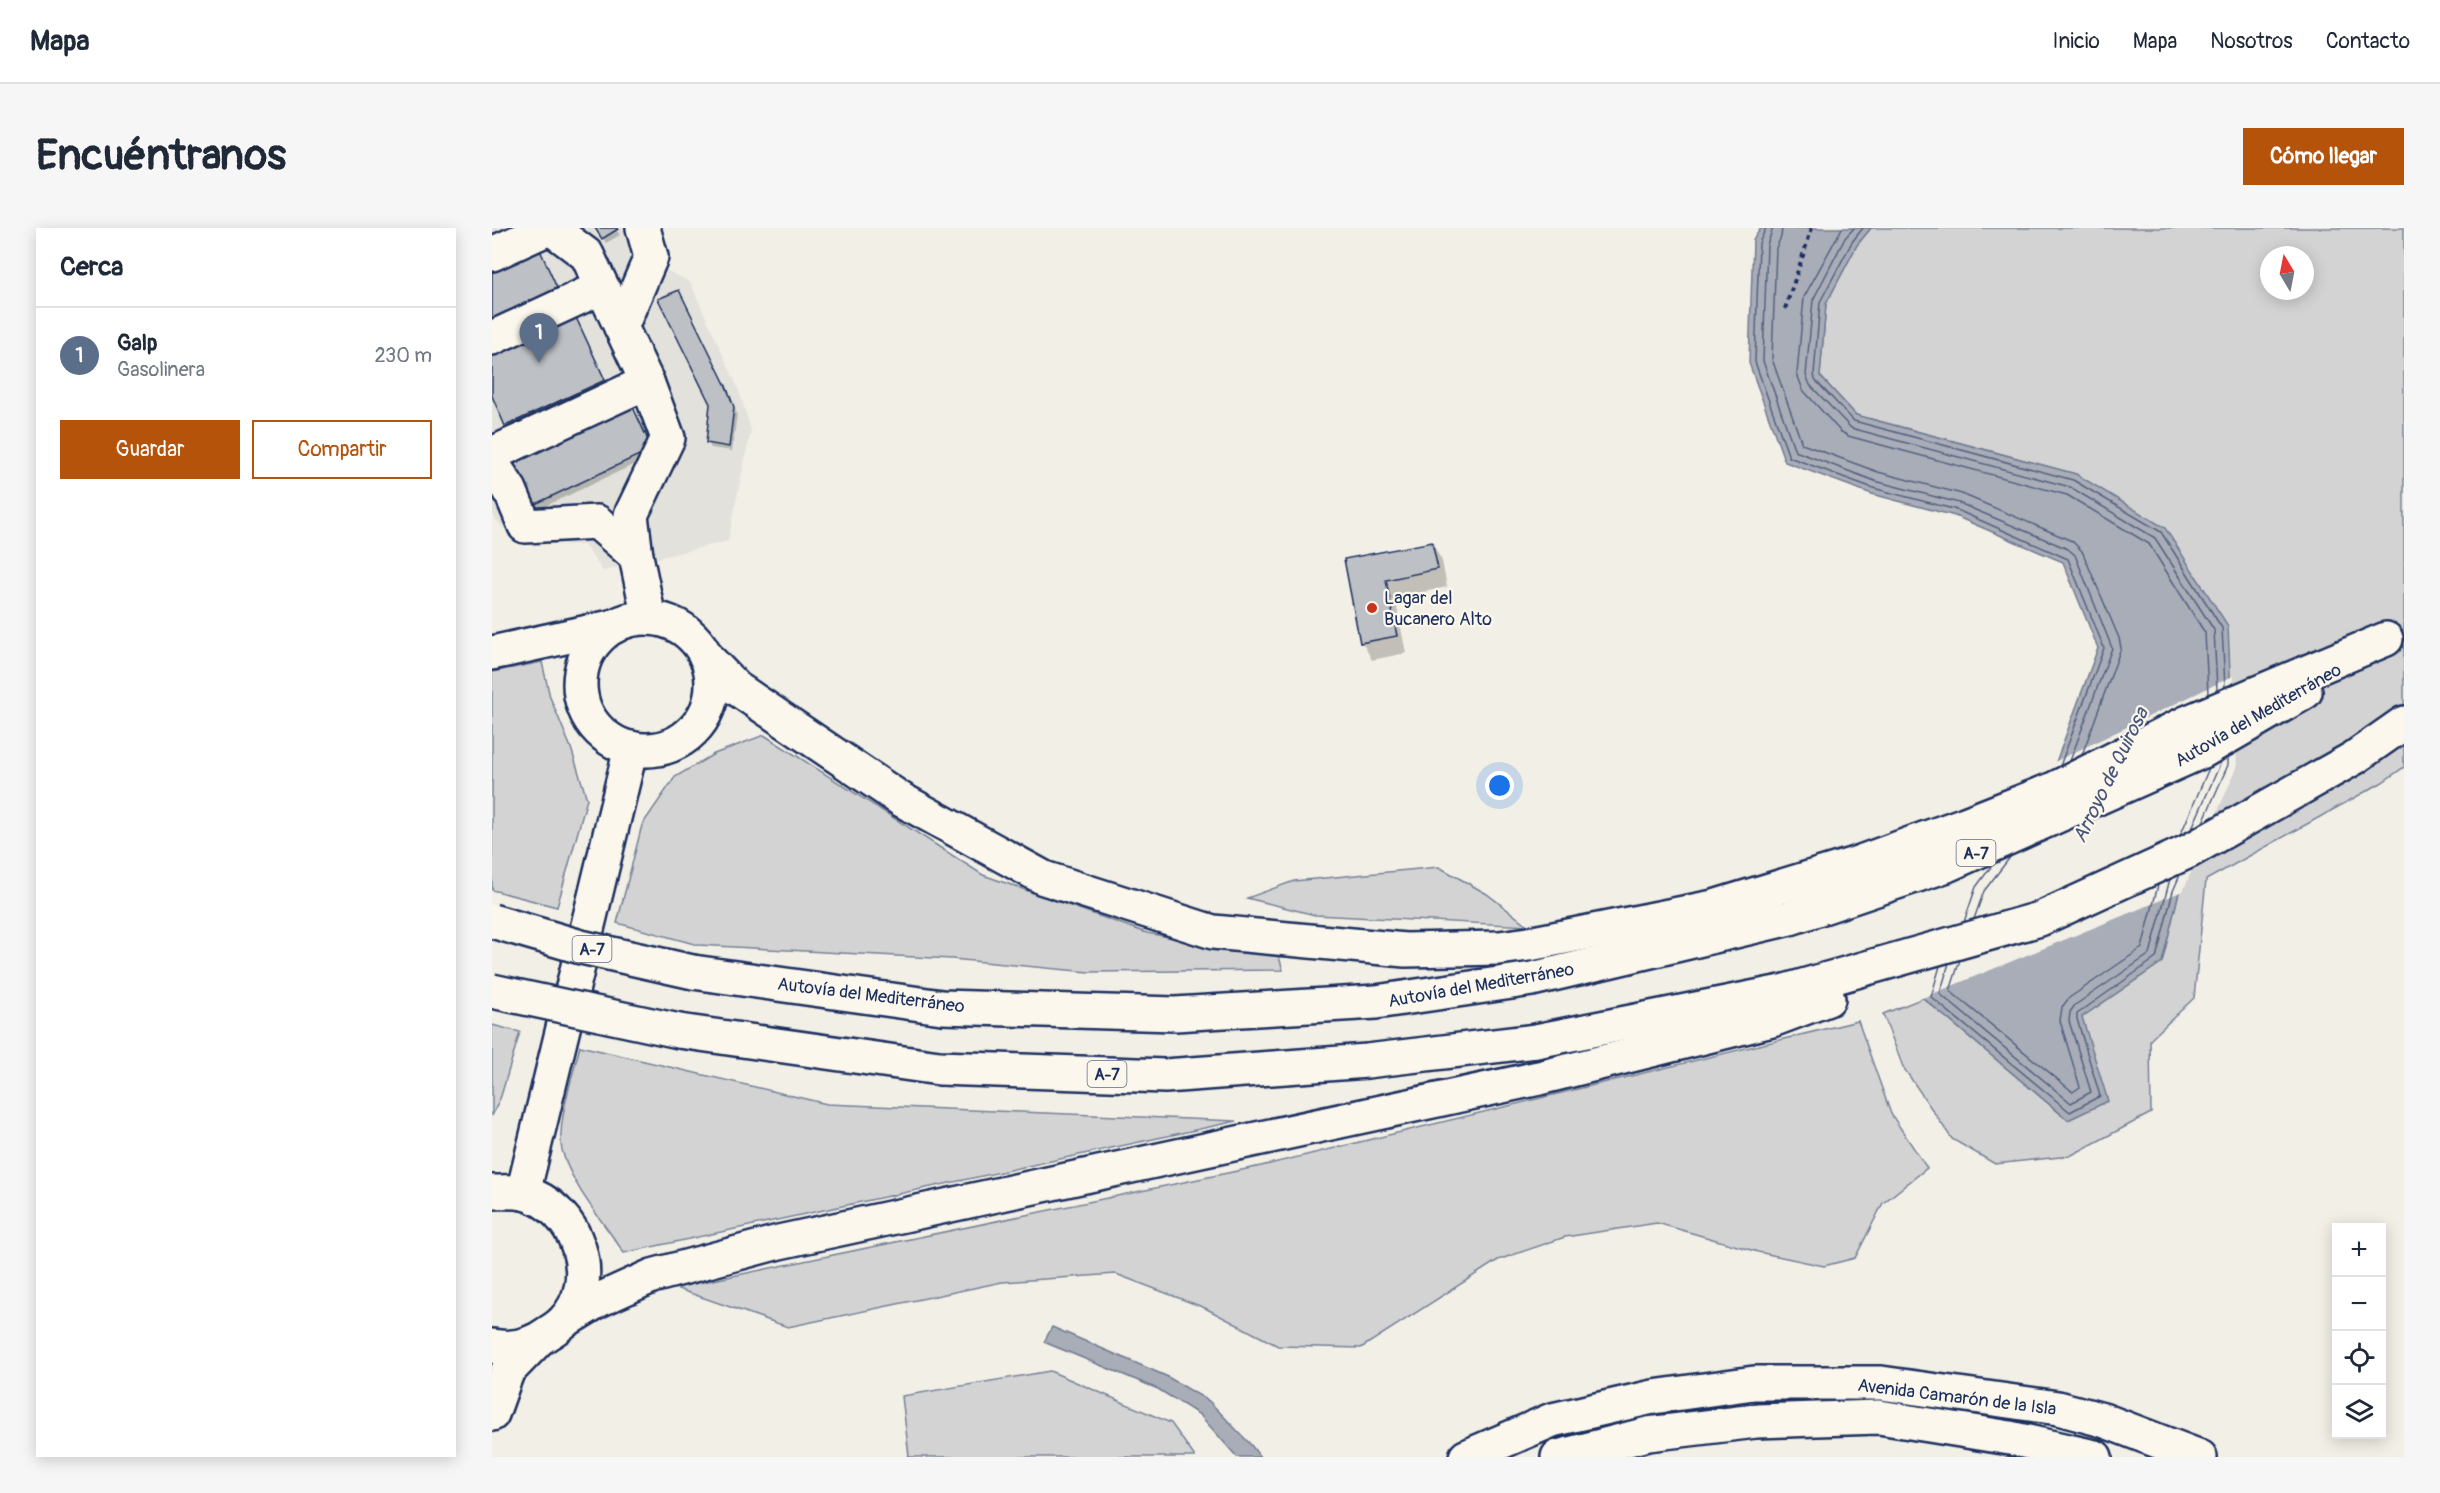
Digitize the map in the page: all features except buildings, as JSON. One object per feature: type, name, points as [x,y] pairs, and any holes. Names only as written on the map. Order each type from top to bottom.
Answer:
[{"type":"main road","points":[[492,254],[550,228],[580,241],[647,382],[668,438],[631,515],[636,556],[649,618]]},
{"type":"main road","points":[[621,327],[651,257],[644,228]]},
{"type":"main road","points":[[492,338],[602,287]]},
{"type":"main road","points":[[492,454],[647,382]]},
{"type":"main road","points":[[492,463],[510,489],[525,526],[597,522],[636,556]]},
{"type":"main road","points":[[492,653],[615,626],[632,620],[649,618],[667,622],[683,630],[696,642],[706,657],[736,688],[902,800],[1044,878],[1213,932],[1405,950],[1499,948],[1529,944],[1713,907],[1866,860],[2054,789],[2186,723],[2395,632]]},
{"type":"main road","points":[[615,626],[601,635],[587,652],[580,672],[580,693],[586,714],[598,731],[616,744],[657,750],[676,743],[693,731],[705,714],[711,695],[711,675],[706,657]]},
{"type":"main road","name":"Autovía del Mediterráneo","points":[[492,921],[580,947],[693,972],[942,1007],[1174,1014],[1376,1002],[1532,980],[1790,918],[1947,865],[2204,751],[2307,691],[2395,632]]},
{"type":"main road","name":"A-7","points":[[492,991],[679,1031],[939,1068],[1164,1076],[1367,1061],[1536,1041],[1782,992],[2040,919],[2189,850],[2354,758],[2404,723]]},
{"type":"main road","points":[[563,1322],[575,1304],[583,1278],[579,1241],[560,1213],[548,1204],[508,1192],[631,748]]},
{"type":"main road","points":[[492,1414],[507,1372],[536,1342],[599,1300],[652,1276],[779,1242],[1539,1078],[1772,1020],[2040,919]]},
{"type":"main road","points":[[492,1346],[504,1348],[536,1342]]},
{"type":"main road","name":"Avenida Camarón de la Isla","points":[[1466,1457],[1552,1420],[1653,1397],[1754,1383],[1881,1383],[2058,1408],[2103,1420],[2200,1457]]},
{"type":"main road","name":"Avenida Camarón de la Isla","points":[[1558,1457],[1648,1434],[1756,1421],[1879,1417],[2010,1438],[2095,1457]]},
{"type":"path","points":[[1785,309],[1812,228]]},
{"type":"shaded area","points":[[492,228],[624,228],[639,257],[690,282],[738,388],[751,430],[728,541],[603,571],[584,545],[518,543],[495,519],[492,511]]},
{"type":"shaded area","points":[[1871,228],[2404,228],[2404,767],[2381,783],[2206,880],[2194,998],[2150,1040],[2151,1113],[2070,1156],[1995,1164],[1952,1139],[1903,1067],[1883,1014],[1923,998],[2068,1120],[2082,1017],[2162,962],[2179,892],[2076,474],[1856,415],[1820,376],[1826,304],[1857,245]]},
{"type":"shaded area","points":[[542,662],[550,697],[571,748],[587,799],[557,907],[492,890],[492,672]]},
{"type":"shaded area","points":[[764,735],[983,875],[1147,933],[1279,957],[1283,970],[1089,972],[952,959],[698,945],[617,923],[642,825],[675,777],[714,754]]},
{"type":"shaded area","points":[[1439,867],[1487,894],[1528,926],[1315,915],[1247,898],[1294,881]]},
{"type":"shaded area","points":[[1858,1021],[1891,1114],[1927,1168],[1883,1203],[1855,1258],[1824,1266],[1758,1252],[1657,1223],[1565,1237],[1498,1260],[1361,1348],[1278,1346],[1205,1308],[1116,1274],[1002,1282],[788,1327],[675,1288],[1261,1166]]},
{"type":"shaded area","points":[[492,1025],[520,1032],[501,1096],[492,1116]]},
{"type":"shaded area","points":[[580,1046],[827,1104],[1237,1121],[624,1253],[580,1190],[562,1150],[563,1113]]},
{"type":"shaded area","points":[[1050,1371],[1171,1423],[1195,1457],[907,1457],[909,1456],[902,1396]]},
{"type":"water","name":"Arroyo de Quirosa","points":[[1761,228],[1871,228],[1857,245],[1826,304],[1820,376],[1856,415],[2076,474],[2165,528],[2228,626],[2234,766],[2179,892],[2162,962],[2082,1017],[2108,1101],[2068,1120],[1923,998],[1964,880],[2056,762],[2098,648],[2063,562],[1955,516],[1872,494],[1785,462],[1749,363],[1753,240]]},
{"type":"water","points":[[1052,1327],[1166,1376],[1209,1401],[1260,1457],[1237,1457],[1200,1415],[1158,1389],[1044,1342]]},
{"type":"pier","points":[[2233,676],[2237,767],[2183,891],[1920,999],[1961,879],[2050,764]]},
{"type":"place","name":"Galp","points":[[539,363]]},
{"type":"place","name":"Lagar del Bucanero Alto","points":[[1372,608]]}]
